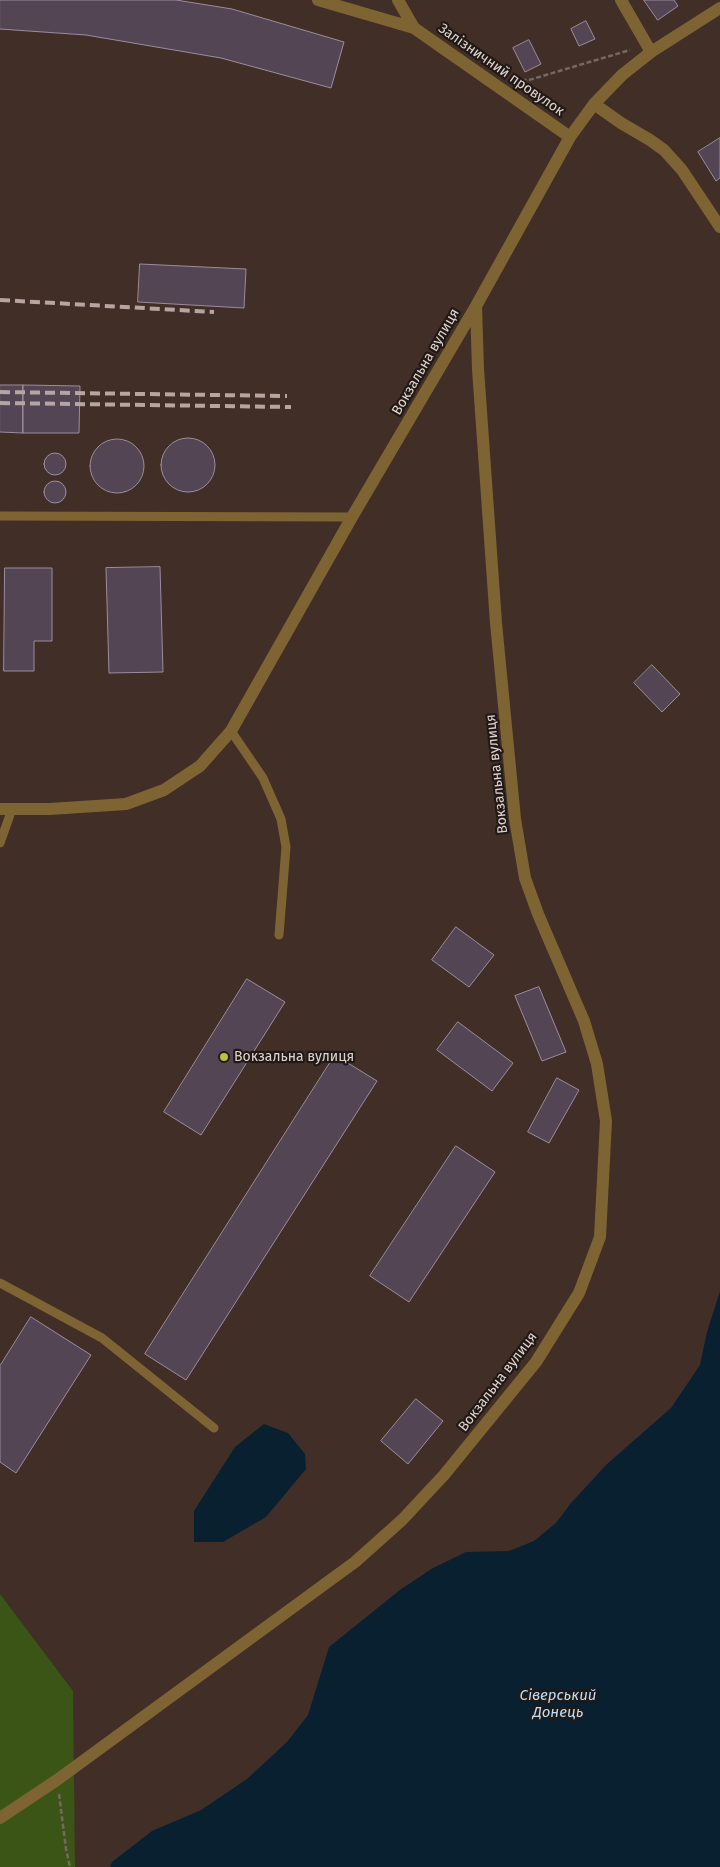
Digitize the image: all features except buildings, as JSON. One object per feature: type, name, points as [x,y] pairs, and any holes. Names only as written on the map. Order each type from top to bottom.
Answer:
[{"type":"street","name":"Залізничний провулок","points":[[318,0],[414,28],[570,137]]},
{"type":"street","name":"Залізничний провулок","points":[[398,0],[414,28]]},
{"type":"street","points":[[621,0],[651,52]]},
{"type":"street","name":"Вокзальна вулиця","points":[[6,809],[50,809],[126,804],[164,790],[200,766],[231,731],[352,518],[476,306],[570,137],[594,104],[622,75],[651,52],[720,8]]},
{"type":"street","points":[[594,104],[621,124],[664,150],[682,170],[720,227]]},
{"type":"street","name":"Вокзальна вулиця","points":[[0,1818],[57,1780],[355,1562],[402,1520],[444,1475],[536,1362],[579,1293],[600,1237],[606,1121],[597,1064],[584,1021],[538,914],[525,878],[515,819],[494,594],[478,369],[476,306]]},
{"type":"lane","points":[[0,516],[352,518]]},
{"type":"lane","points":[[231,731],[263,778],[281,820],[286,847],[279,936]]},
{"type":"lane","points":[[0,843],[6,809]]},
{"type":"lane","points":[[0,1283],[102,1338],[214,1428]]},
{"type":"path","points":[[506,79],[529,80],[622,52],[635,50],[651,52]]},
{"type":"path","points":[[57,1780],[70,1867]]},
{"type":"green space","points":[[0,1594],[73,1691],[75,1867],[0,1867]]},
{"type":"water","name":"Сіверський Донець","points":[[720,1291],[720,1867],[110,1867],[112,1862],[152,1831],[201,1810],[247,1779],[287,1742],[308,1715],[329,1647],[400,1590],[433,1568],[466,1552],[509,1551],[534,1541],[556,1523],[571,1503],[607,1464],[671,1408],[700,1365],[707,1332]]},
{"type":"water","points":[[264,1424],[288,1433],[305,1454],[306,1469],[266,1517],[223,1542],[194,1542],[194,1511],[235,1447]]},
{"type":"railway","points":[[0,300],[214,312]]},
{"type":"railway","points":[[0,392],[287,396]]},
{"type":"railway","points":[[0,403],[291,407]]},
{"type":"place","name":"Вокзальна вулиця","points":[[224,1057]]}]
